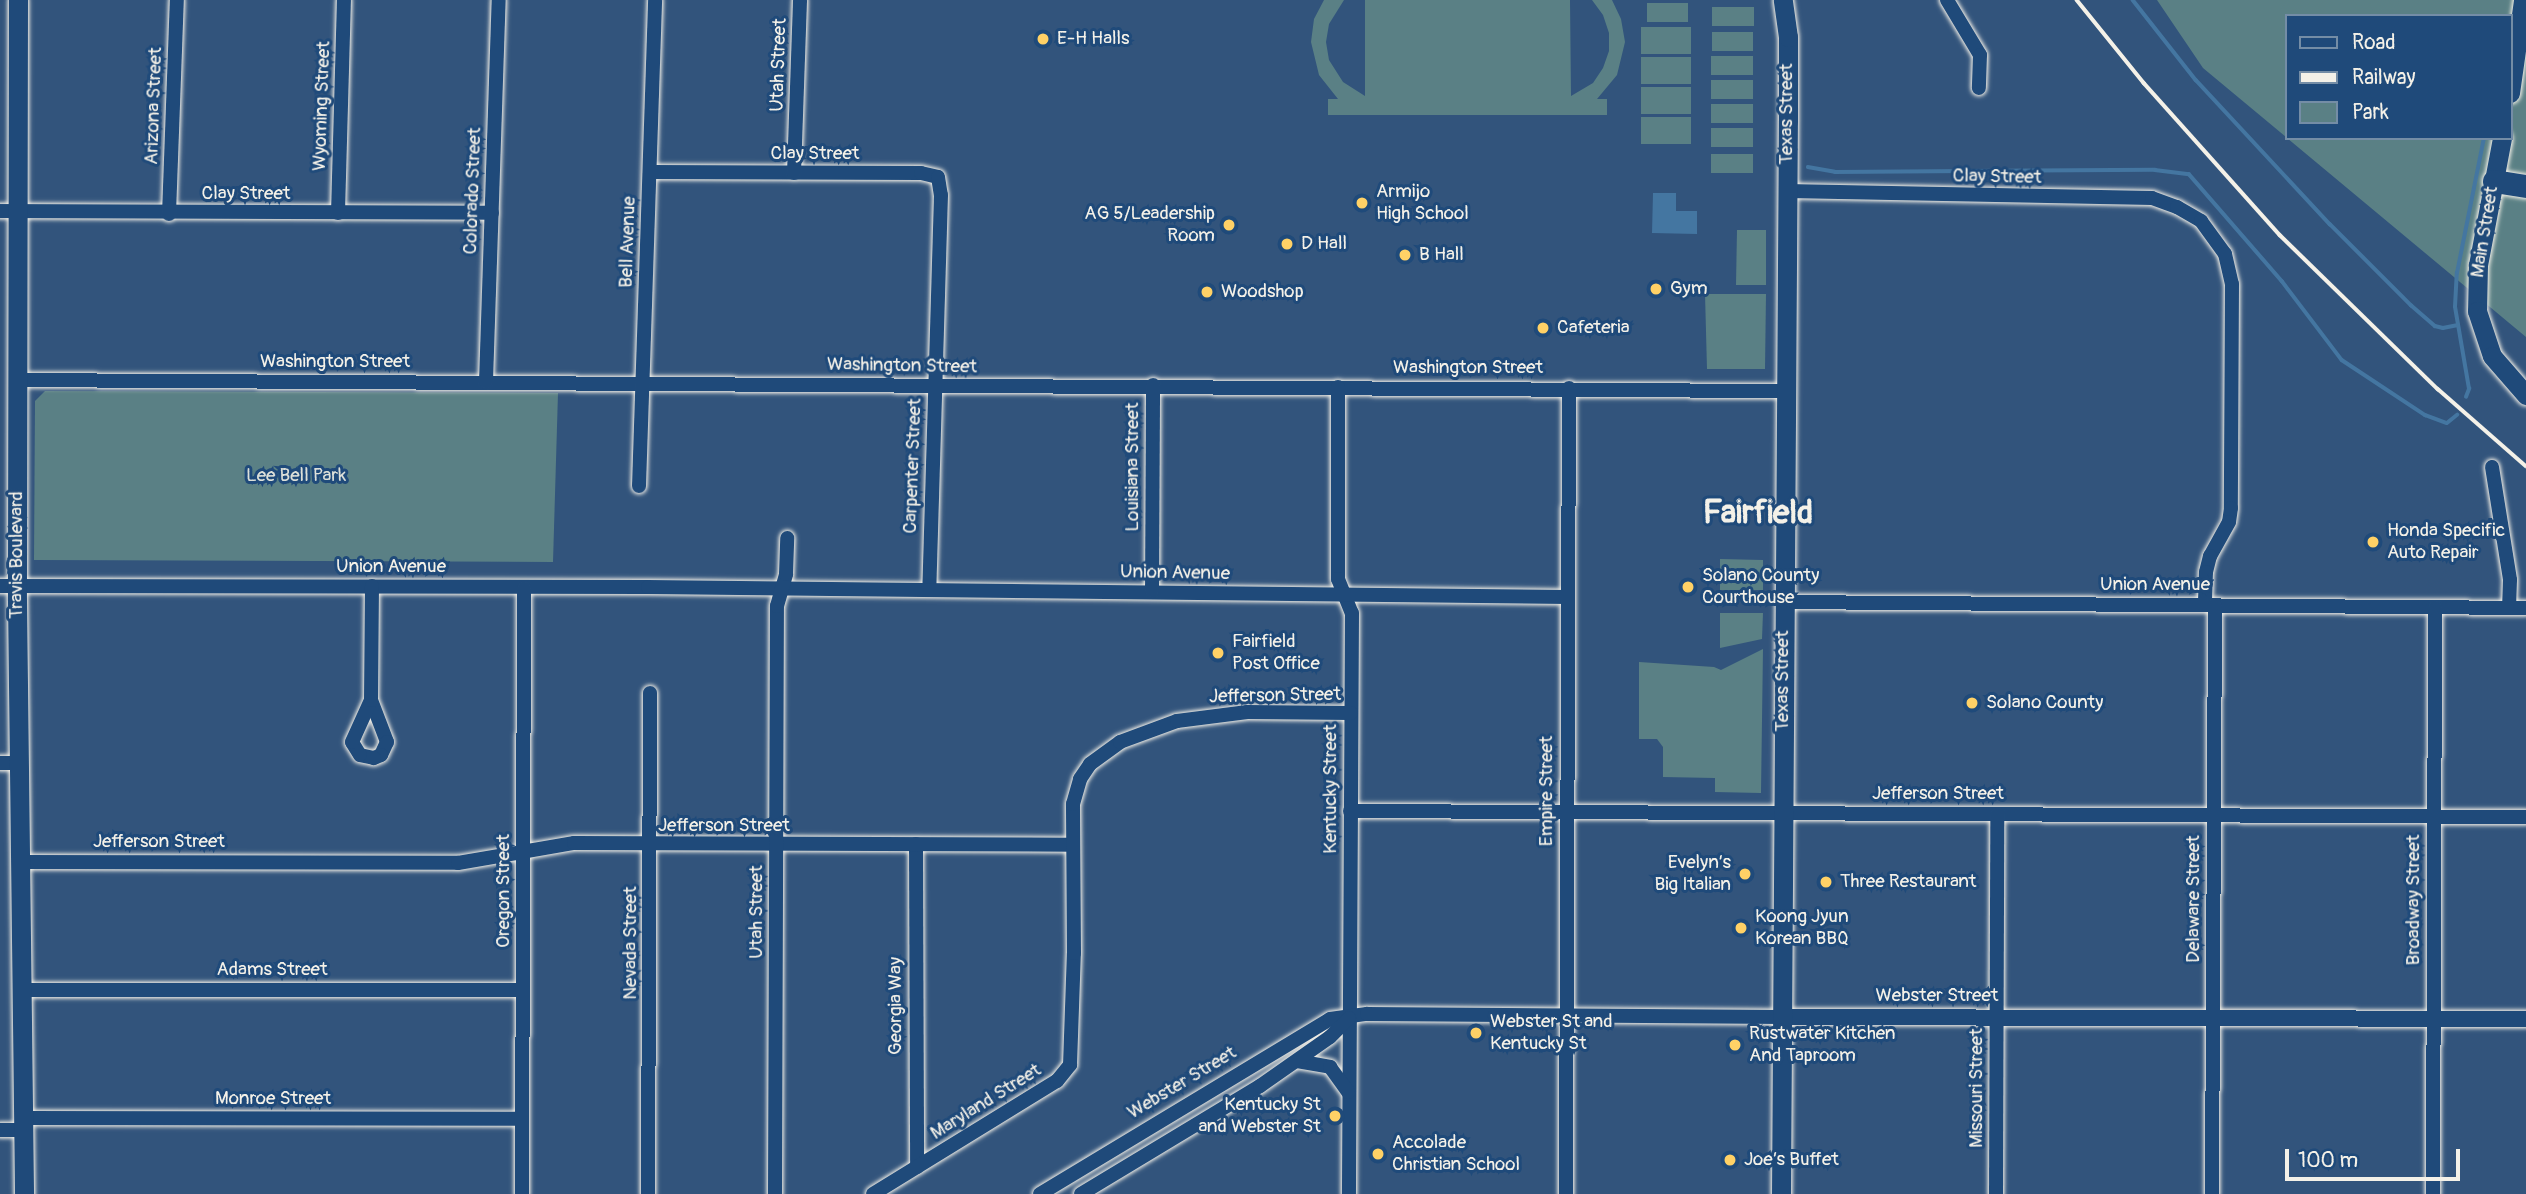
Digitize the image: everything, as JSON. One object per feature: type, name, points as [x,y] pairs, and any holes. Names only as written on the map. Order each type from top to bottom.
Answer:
[{"type":"highway","points":[[2494,181],[2526,186]]},
{"type":"main road","name":"Travis Boulevard","points":[[18,0],[9,211],[17,380],[8,586],[9,763],[19,862],[24,1194]]},
{"type":"main road","name":"Texas Street","points":[[1781,1194],[1788,37],[1783,0]]},
{"type":"main road","points":[[2512,86],[2521,54],[2514,52],[2523,0]]},
{"type":"main road","name":"Main Street","points":[[2502,140],[2478,265],[2477,311],[2493,356],[2526,395]]},
{"type":"street","name":"Arizona Street","points":[[169,214],[177,0]]},
{"type":"street","name":"Wyoming Street","points":[[338,213],[344,0]]},
{"type":"street","name":"Colorado Street","points":[[486,382],[499,0]]},
{"type":"street","name":"Bell Avenue","points":[[639,486],[655,0]]},
{"type":"street","name":"Utah Street","points":[[794,173],[800,0]]},
{"type":"street","points":[[1947,0],[1980,55],[1979,88]]},
{"type":"street","name":"Clay Street","points":[[650,172],[921,173],[938,177]]},
{"type":"street","name":"Carpenter Street","points":[[929,590],[942,195],[938,177]]},
{"type":"street","name":"Clay Street","points":[[1787,191],[2152,198],[2177,207],[2201,222]]},
{"type":"street","name":"Clay Street","points":[[9,211],[169,214],[492,213]]},
{"type":"street","name":"Delaware Street","points":[[2201,222],[2225,254],[2232,284],[2229,522],[2210,556],[2206,572],[2210,605],[2214,814],[2212,1194]]},
{"type":"street","name":"Washington Street","points":[[17,380],[1785,391]]},
{"type":"street","name":"Louisiana Street","points":[[1152,592],[1153,385]]},
{"type":"street","name":"Kentucky Street","points":[[1338,387],[1338,579],[1352,613],[1349,1194]]},
{"type":"street","name":"Empire Street","points":[[1566,1194],[1569,388]]},
{"type":"street","points":[[2492,467],[2510,580],[2510,607]]},
{"type":"street","points":[[782,589],[786,574],[787,538]]},
{"type":"street","name":"Union Avenue","points":[[8,586],[372,586],[1568,597]]},
{"type":"street","points":[[371,700],[372,586]]},
{"type":"street","name":"Oregon Street","points":[[522,1194],[524,588]]},
{"type":"street","name":"Utah Street","points":[[775,1194],[777,606],[782,589]]},
{"type":"street","name":"Union Avenue","points":[[1783,602],[2526,608]]},
{"type":"street","name":"Broadway Street","points":[[2432,1194],[2435,607]]},
{"type":"street","name":"Nevada Street","points":[[648,1194],[650,692]]},
{"type":"street","name":"Jefferson Street","points":[[19,862],[458,863],[574,843],[1072,845],[1073,804],[1080,779],[1090,764],[1120,742],[1177,721],[1214,714],[1351,713]]},
{"type":"street","name":"Jefferson Street","points":[[1350,811],[2526,817]]},
{"type":"street","name":"Missouri Street","points":[[1996,1194],[1997,814]]},
{"type":"street","name":"Georgia Way","points":[[916,844],[917,1167]]},
{"type":"street","name":"Maryland Street","points":[[873,1194],[1057,1081],[1070,1065],[1074,953],[1072,845]]},
{"type":"street","name":"Adams Street","points":[[21,990],[522,990]]},
{"type":"street","name":"Webster Street","points":[[1040,1194],[1330,1019],[1367,1014],[2526,1019]]},
{"type":"street","points":[[1081,1194],[1297,1061],[1331,1037],[1349,1018]]},
{"type":"street","points":[[1297,1061],[1330,1067],[1349,1093]]},
{"type":"street","name":"Monroe Street","points":[[0,1130],[23,1124],[522,1119]]},
{"type":"green space","points":[[1324,0],[1344,0],[1329,24],[1326,42],[1329,60],[1343,82],[1365,96],[1365,0],[1570,0],[1571,96],[1593,83],[1603,68],[1609,51],[1609,33],[1603,15],[1592,0],[1612,0],[1621,19],[1625,42],[1617,75],[1597,99],[1607,99],[1607,115],[1328,115],[1328,99],[1338,99],[1319,75],[1311,42],[1314,19]]},
{"type":"green space","points":[[2157,0],[2526,0],[2526,337],[2289,140],[2512,140],[2512,14],[2284,14],[2284,135],[2203,68]]},
{"type":"green space","points":[[1647,3],[1688,3],[1688,22],[1647,22]]},
{"type":"green space","points":[[1712,7],[1754,7],[1754,26],[1712,26]]},
{"type":"green space","points":[[1641,27],[1691,27],[1691,54],[1641,54]]},
{"type":"green space","points":[[1712,32],[1753,32],[1753,51],[1712,51]]},
{"type":"green space","points":[[1711,56],[1753,56],[1753,75],[1711,75]]},
{"type":"green space","points":[[1641,57],[1691,57],[1691,84],[1641,84]]},
{"type":"green space","points":[[1711,80],[1753,80],[1753,99],[1711,99]]},
{"type":"green space","points":[[1641,87],[1691,87],[1691,114],[1641,114]]},
{"type":"green space","points":[[1711,104],[1753,104],[1753,123],[1711,123]]},
{"type":"green space","points":[[1641,117],[1691,117],[1691,144],[1641,144]]},
{"type":"green space","points":[[1711,128],[1753,128],[1753,147],[1711,147]]},
{"type":"green space","points":[[1711,154],[1753,154],[1753,173],[1711,173]]},
{"type":"green space","points":[[1737,230],[1766,230],[1766,285],[1736,285]]},
{"type":"green space","points":[[1705,294],[1766,294],[1765,369],[1707,369]]},
{"type":"green space","name":"Lee Bell Park","points":[[45,391],[558,393],[553,562],[34,560],[35,401]]},
{"type":"green space","points":[[1720,559],[1763,560],[1763,590],[1720,590]]},
{"type":"green space","points":[[1720,613],[1763,613],[1762,639],[1720,648]]},
{"type":"green space","points":[[1763,649],[1761,793],[1715,792],[1715,778],[1663,777],[1663,747],[1657,739],[1639,739],[1639,662],[1714,667],[1721,670]]},
{"type":"water","points":[[1653,193],[1676,193],[1676,211],[1697,211],[1697,234],[1652,233]]},
{"type":"waterway","points":[[2133,0],[2196,80],[2330,224],[2435,326],[2443,328],[2458,325]]},
{"type":"waterway","points":[[2466,397],[2469,389],[2455,307],[2457,273],[2484,140]]},
{"type":"waterway","points":[[1808,167],[1835,172],[2155,170],[2189,174],[2282,281],[2342,360],[2425,415],[2447,423],[2457,415]]},
{"type":"railway","points":[[2077,0],[2144,83],[2280,235],[2438,389],[2526,466]]},
{"type":"place","name":"E-H Halls","points":[[1043,39]]},
{"type":"place","name":"Armijo High School","points":[[1362,203]]},
{"type":"place","name":"AG 5/Leadership Room","points":[[1229,225]]},
{"type":"place","name":"D Hall","points":[[1287,244]]},
{"type":"place","name":"B Hall","points":[[1405,255]]},
{"type":"place","name":"Gym","points":[[1656,289]]},
{"type":"place","name":"Woodshop","points":[[1207,292]]},
{"type":"place","name":"Cafeteria","points":[[1543,328]]},
{"type":"place","name":"Honda Specific Auto Repair","points":[[2373,542]]},
{"type":"place","name":"Solano County Courthouse","points":[[1688,587]]},
{"type":"place","name":"Fairfield Post Office","points":[[1218,653]]},
{"type":"place","name":"Solano County","points":[[1972,703]]},
{"type":"place","name":"Evelyn’s Big Italian","points":[[1745,874]]},
{"type":"place","name":"Three Restaurant","points":[[1826,882]]},
{"type":"place","name":"Koong Jyun Korean BBQ","points":[[1741,928]]},
{"type":"place","name":"Webster St and Kentucky St","points":[[1476,1033]]},
{"type":"place","name":"Rustwater Kitchen And Taproom","points":[[1735,1045]]},
{"type":"place","name":"Kentucky St and Webster St","points":[[1335,1116]]},
{"type":"place","name":"Accolade Christian School","points":[[1378,1154]]},
{"type":"place","name":"Joe’s Buffet","points":[[1730,1160]]},
{"type":"district","name":"Fairfield","points":[[1758,513]]}]
